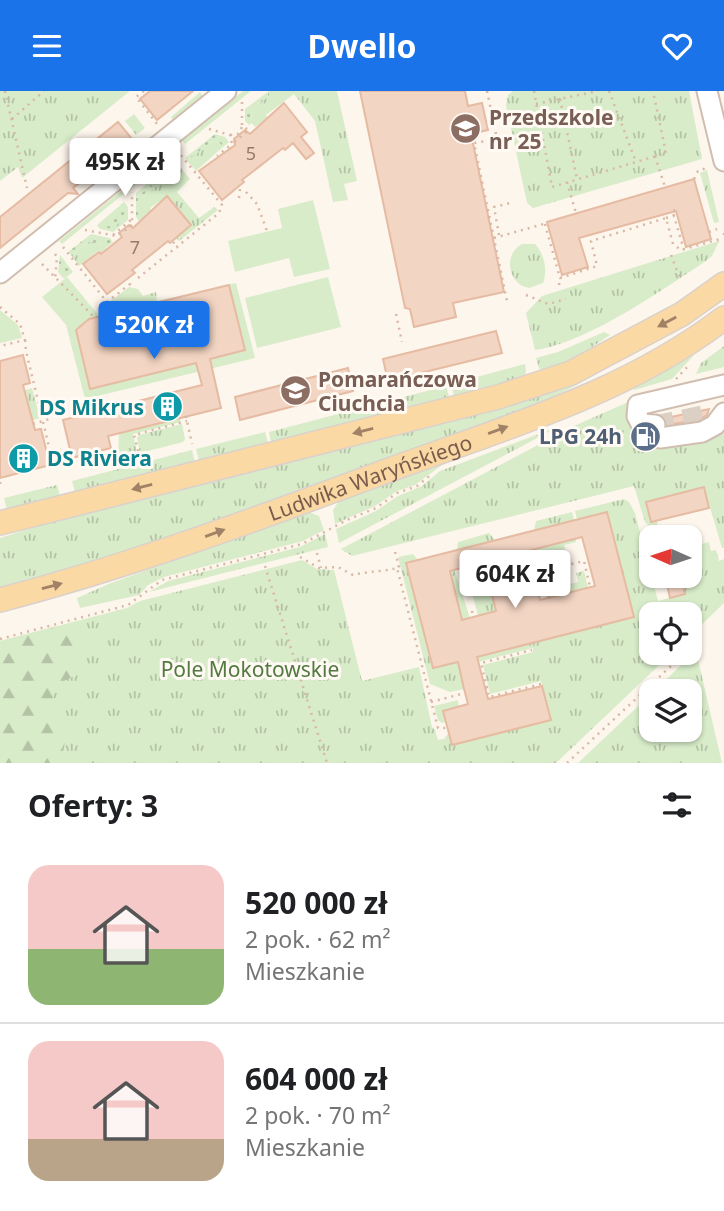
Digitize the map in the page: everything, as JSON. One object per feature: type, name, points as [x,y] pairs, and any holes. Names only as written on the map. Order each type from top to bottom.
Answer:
[{"type":"main road","name":"Ludwika Waryńskiego","points":[[0,523],[535,386],[571,373],[682,314],[724,284]]},
{"type":"main road","name":"Ludwika Waryńskiego","points":[[0,600],[143,559],[555,410],[646,369],[684,347],[724,318]]},
{"type":"street","points":[[0,273],[226,91]]},
{"type":"street","points":[[707,91],[717,164]]},
{"type":"street","points":[[720,385],[720,412],[715,425],[702,432],[660,438],[646,431],[648,425],[637,417],[639,405],[720,385]]},
{"type":"path","points":[[5,91],[27,188]]},
{"type":"path","points":[[12,119],[44,91]]},
{"type":"path","points":[[144,91],[136,97],[157,124]]},
{"type":"path","points":[[488,91],[497,139],[474,143],[507,301]]},
{"type":"path","points":[[534,91],[552,187],[666,153],[653,91]]},
{"type":"path","points":[[536,104],[598,91]]},
{"type":"path","points":[[609,91],[636,162]]},
{"type":"path","points":[[560,99],[577,179]]},
{"type":"path","points":[[209,129],[230,135],[241,132],[242,102]]},
{"type":"path","points":[[495,125],[563,111]]},
{"type":"path","points":[[217,156],[242,139],[249,130],[242,126]]},
{"type":"path","points":[[230,135],[232,144]]},
{"type":"path","points":[[63,247],[107,302],[155,267],[219,213],[222,205],[179,153]]},
{"type":"path","points":[[655,156],[665,187]]},
{"type":"path","points":[[694,179],[698,171],[717,164]]},
{"type":"path","points":[[567,182],[576,213]]},
{"type":"path","points":[[239,198],[240,190]]},
{"type":"path","points":[[85,230],[117,236],[126,232],[132,225],[132,191]]},
{"type":"path","points":[[246,192],[257,204],[267,232]]},
{"type":"path","points":[[499,236],[494,207],[510,203]]},
{"type":"path","points":[[676,210],[672,211],[684,250]]},
{"type":"path","points":[[560,278],[594,268],[598,263],[591,241],[674,216]]},
{"type":"path","points":[[112,235],[132,219]]},
{"type":"path","points":[[663,219],[663,226]]},
{"type":"path","points":[[663,219],[673,244],[678,249],[684,250],[723,236]]},
{"type":"path","points":[[494,238],[546,224],[560,278],[559,285]]},
{"type":"path","points":[[709,232],[717,229]]},
{"type":"path","points":[[173,242],[178,248]]},
{"type":"path","points":[[55,254],[55,279]]},
{"type":"path","points":[[671,254],[681,281]]},
{"type":"path","points":[[150,261],[155,267]]},
{"type":"path","points":[[42,264],[95,318]]},
{"type":"path","points":[[594,268],[596,274]]},
{"type":"path","points":[[126,280],[130,284]]},
{"type":"path","points":[[526,295],[548,304],[566,299]]},
{"type":"path","points":[[0,307],[20,324],[25,339],[48,452],[61,449]]},
{"type":"path","points":[[396,314],[402,342]]},
{"type":"path","points":[[0,346],[25,339]]},
{"type":"path","points":[[672,382],[695,359]]},
{"type":"path","points":[[186,417],[192,444]]},
{"type":"path","points":[[33,424],[53,418]]},
{"type":"path","points":[[140,458],[134,435],[187,421]]},
{"type":"path","points":[[0,639],[128,605],[162,580],[302,544],[417,486],[436,471]]},
{"type":"path","points":[[0,482],[1,487]]},
{"type":"path","points":[[317,552],[321,568]]},
{"type":"path","points":[[395,552],[438,728],[448,728]]},
{"type":"path","points":[[300,557],[321,568],[338,567],[353,575],[397,568]]},
{"type":"path","points":[[551,569],[584,561],[590,587]]},
{"type":"path","points":[[265,566],[327,763]]},
{"type":"path","points":[[549,598],[547,589],[554,579]]},
{"type":"path","points":[[472,611],[473,617]]},
{"type":"path","points":[[532,650],[481,663],[486,688],[489,697],[541,684]]},
{"type":"path","points":[[567,763],[672,665]]},
{"type":"path","points":[[431,702],[465,694]]},
{"type":"green space","points":[[0,91],[130,91],[22,178],[18,167],[0,181]]},
{"type":"green space","points":[[243,91],[251,91],[185,144],[182,140]]},
{"type":"green space","points":[[269,91],[337,91],[357,181],[344,184],[348,200],[333,202],[315,121],[294,94],[255,127],[252,123],[251,110],[269,96]]},
{"type":"green space","points":[[269,91],[269,96],[251,110],[252,123],[249,125],[245,121],[245,109]]},
{"type":"green space","points":[[513,91],[689,91],[702,159],[533,208],[527,203],[506,105],[508,95]]},
{"type":"green space","points":[[200,92],[205,99],[176,124],[171,117]]},
{"type":"green space","points":[[134,114],[145,128],[136,135],[125,121]]},
{"type":"green space","points":[[215,134],[225,137],[229,142],[223,147],[212,141],[187,161],[185,158]]},
{"type":"green space","points":[[212,141],[223,147],[196,171],[187,161]]},
{"type":"green space","points":[[167,154],[169,157],[62,244],[59,241]]},
{"type":"green space","points":[[175,161],[177,164],[136,198],[136,193]]},
{"type":"green space","points":[[177,164],[180,167],[142,198],[142,213],[145,216],[139,221],[136,217],[136,198]]},
{"type":"green space","points":[[180,167],[190,179],[177,192],[199,218],[214,207],[218,210],[179,241],[176,238],[191,225],[167,196],[150,208],[152,211],[145,216],[142,213],[142,198]]},
{"type":"green space","points":[[707,170],[719,222],[714,223],[700,173]]},
{"type":"green space","points":[[313,200],[330,269],[294,277],[289,258],[235,272],[228,241],[282,228],[278,209]]},
{"type":"green space","points":[[124,202],[128,207],[128,220],[113,232],[100,229],[97,225]]},
{"type":"green space","points":[[124,207],[125,218],[112,229],[101,226]]},
{"type":"green space","points":[[91,234],[110,238],[113,242],[107,247],[90,241],[71,255],[68,252]]},
{"type":"green space","points":[[90,241],[107,247],[79,266],[71,255]]},
{"type":"green space","points":[[719,241],[712,256],[706,261],[624,314],[577,337],[535,350],[526,313],[542,296]]},
{"type":"green space","points":[[522,244],[535,244],[544,262],[543,283],[529,288],[517,282],[510,265],[513,253]]},
{"type":"green space","points":[[60,255],[73,272],[64,279],[58,272]]},
{"type":"green space","points":[[67,277],[100,317],[236,283],[255,358],[85,399],[66,325],[42,297]]},
{"type":"green space","points":[[328,277],[341,327],[257,348],[245,298]]},
{"type":"green space","points":[[129,287],[138,289],[143,296],[156,292],[157,301],[100,317],[107,304]]},
{"type":"green space","points":[[0,310],[18,325],[22,338],[0,343]]},
{"type":"green space","points":[[604,332],[610,335],[577,357],[543,371],[539,368],[536,358],[558,352]]},
{"type":"green space","points":[[724,346],[724,367],[696,374],[701,363]]},
{"type":"green space","points":[[695,354],[672,379],[634,390],[634,389]]},
{"type":"green space","points":[[525,364],[526,373],[522,378],[454,396],[451,384]]},
{"type":"green space","points":[[724,373],[724,381],[638,399],[628,406],[637,448],[724,430],[724,548],[704,487],[646,502],[651,522],[657,521],[658,525],[648,525],[634,486],[352,556],[341,549],[574,426],[635,399]]},
{"type":"green space","points":[[597,374],[545,402],[275,501],[138,547],[0,587],[0,538],[54,521],[495,410],[541,396]]},
{"type":"green space","points":[[446,386],[449,397],[271,442],[269,432]]},
{"type":"green space","points":[[32,388],[40,418],[33,420],[25,390]]},
{"type":"green space","points":[[180,418],[181,422],[133,434],[137,453],[118,458],[119,433]]},
{"type":"green space","points":[[182,424],[185,439],[183,442],[140,453],[137,438],[139,435]]},
{"type":"green space","points":[[560,426],[339,543],[336,529],[422,486],[440,471]]},
{"type":"green space","points":[[265,432],[268,443],[199,461],[196,449]]},
{"type":"green space","points":[[192,450],[195,462],[75,492],[72,481]]},
{"type":"green space","points":[[446,462],[415,485],[397,491],[375,506],[335,524],[333,510],[339,501]]},
{"type":"green space","points":[[57,485],[60,496],[7,510],[4,498]]},
{"type":"green space","name":"Pole Mokotowskie","points":[[624,499],[629,502],[639,528],[639,588],[655,588],[658,601],[685,594],[683,588],[702,588],[702,544],[709,542],[711,551],[716,550],[719,561],[724,559],[724,603],[702,624],[702,602],[639,602],[639,665],[659,665],[645,679],[639,679],[639,684],[556,763],[0,763],[0,641],[127,608],[140,601],[302,560],[317,569],[334,570],[362,681],[419,667],[432,727],[438,740],[444,739],[449,732],[452,745],[551,720],[541,681],[490,694],[483,665],[533,652],[533,648],[478,662],[471,659],[634,617],[607,512],[577,519],[575,511]]},
{"type":"green space","points":[[309,512],[319,516],[324,530],[303,541],[164,577],[148,585],[139,595],[80,608],[77,598],[111,583]]},
{"type":"green space","points":[[572,512],[574,520],[534,530],[536,521]]},
{"type":"green space","points":[[489,533],[495,540],[457,550],[458,542]]},
{"type":"green space","points":[[325,534],[328,547],[149,592],[168,581],[300,547]]},
{"type":"green space","points":[[575,539],[576,542],[564,545],[566,553],[549,557],[540,553],[538,548]]},
{"type":"green space","points":[[413,554],[418,560],[407,563],[433,668],[458,662],[464,689],[450,692],[430,684],[398,557]]},
{"type":"green space","points":[[454,569],[470,618],[462,620],[450,571]]},
{"type":"green space","points":[[584,571],[588,588],[556,596],[554,588],[578,582],[576,573]]},
{"type":"green space","points":[[490,584],[496,611],[478,616],[471,589]]},
{"type":"green space","points":[[78,621],[80,673],[52,689],[65,742],[61,763],[0,763],[0,641]]},
{"type":"green space","points":[[681,665],[699,665],[722,763],[578,763],[639,705],[639,742],[702,742],[702,679],[667,679]]},
{"type":"green space","points":[[458,700],[459,707],[444,711],[446,722],[438,720],[434,706]]},
{"type":"building","points":[[150,91],[193,91],[157,120],[140,99]]},
{"type":"building","points":[[360,91],[465,91],[468,106],[482,103],[488,130],[471,134],[504,292],[453,303],[456,317],[414,327],[410,309],[405,308]]},
{"type":"building","points":[[284,103],[307,132],[301,137],[314,153],[306,159],[293,143],[285,150],[283,148],[242,180],[244,182],[222,200],[199,171],[235,145],[234,139],[245,130],[250,134]]},
{"type":"building","points":[[118,122],[133,140],[73,188],[78,194],[68,193],[0,248],[0,217]]},
{"type":"building","points":[[694,179],[711,239],[686,247],[676,211],[579,238],[588,267],[562,275],[547,222]]},
{"type":"building","points":[[167,196],[191,225],[132,270],[135,273],[107,294],[83,264],[122,237],[119,233],[129,225],[133,228]]},
{"type":"building","points":[[229,285],[245,350],[210,359],[221,408],[108,436],[111,448],[72,458],[63,420],[202,385],[196,363],[90,389],[76,330],[89,319]]},
{"type":"building","points":[[496,331],[502,353],[388,381],[383,359]]},
{"type":"building","points":[[23,355],[30,383],[23,385],[35,430],[41,429],[50,465],[0,478],[0,361]]},
{"type":"building","points":[[348,368],[353,391],[240,420],[235,397]]},
{"type":"building","points":[[709,409],[707,415],[698,420],[667,425],[666,418]]},
{"type":"building","points":[[704,487],[709,508],[651,522],[646,502]]},
{"type":"building","points":[[607,512],[634,617],[477,657],[488,699],[542,686],[551,720],[452,745],[443,711],[468,704],[458,662],[433,668],[406,563]],"holes":[[[582,537],[595,586],[540,600],[528,551]],[[484,562],[496,611],[462,620],[450,571]]]},
{"type":"building","points":[[668,588],[683,588],[685,594],[670,598]]},
{"type":"tunnel","points":[[655,425],[711,413]]},
{"type":"place","name":"Przedszkole nr 25","points":[[466,129]]},
{"type":"place","name":"Pomarańczowa Ciuchcia","points":[[295,391]]},
{"type":"place","name":"DS Mikrus","points":[[167,407]]},
{"type":"place","name":"LPG 24h","points":[[645,436]]},
{"type":"place","name":"DS Riviera","points":[[24,458]]}]
